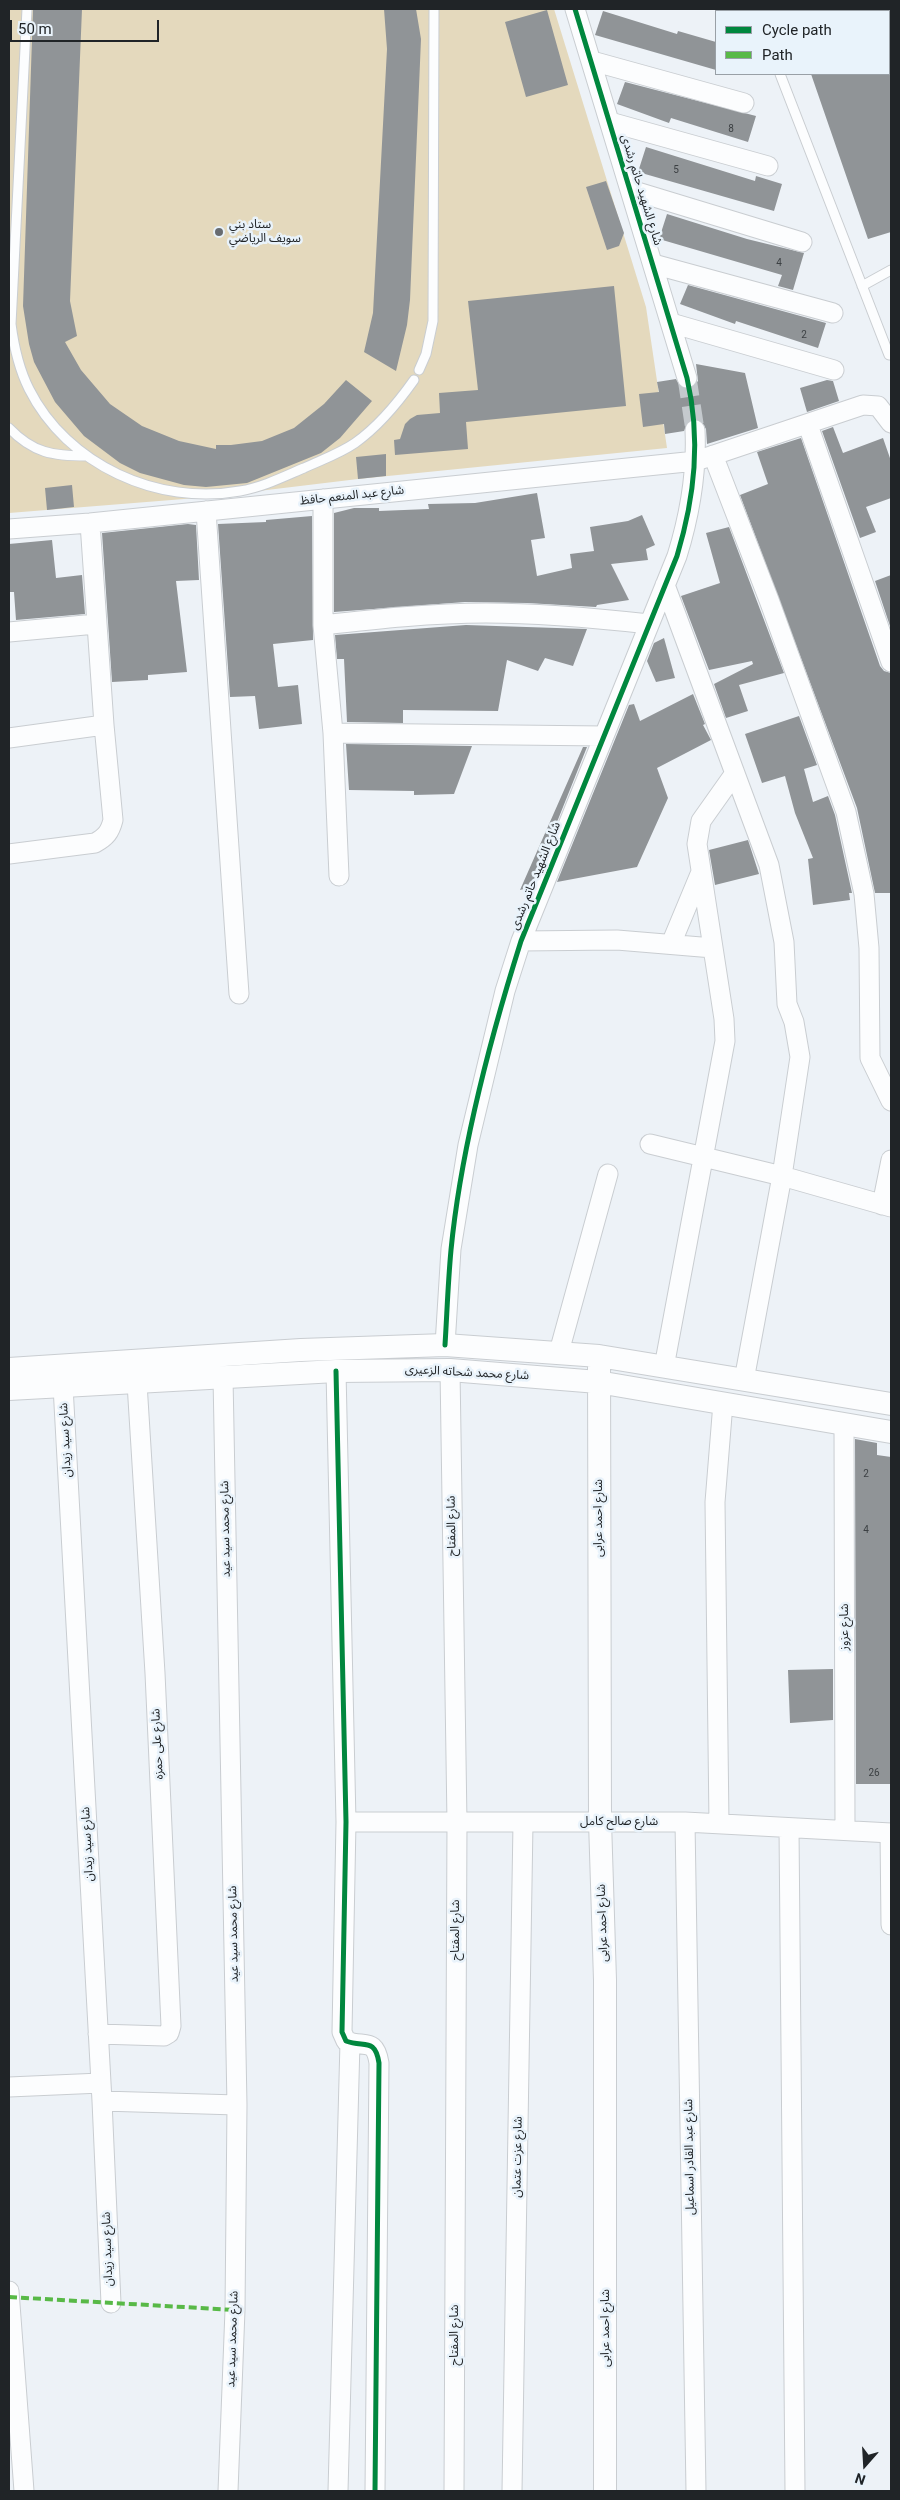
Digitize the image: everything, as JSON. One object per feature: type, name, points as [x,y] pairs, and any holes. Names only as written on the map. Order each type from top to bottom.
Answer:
[{"type":"street","name":"شارع الشهيد حاتم رشدى","points":[[574,9],[592,62],[687,378]]},
{"type":"street","points":[[592,62],[744,103]]},
{"type":"street","points":[[610,122],[768,166]]},
{"type":"street","points":[[631,190],[802,242]]},
{"type":"street","points":[[653,264],[833,313]]},
{"type":"street","points":[[671,323],[834,370]]},
{"type":"street","name":"شارع عبد المنعم حافظ","points":[[9,529],[90,523],[704,458],[808,425],[863,405],[872,404],[885,411],[891,423]]},
{"type":"street","points":[[808,425],[891,662]]},
{"type":"street","name":"شارع الشهيد حاتم رشدى","points":[[445,1345],[451,1249],[468,1145],[491,1042],[521,941],[665,585],[686,525],[693,493],[704,458],[695,430]]},
{"type":"street","points":[[704,458],[770,600],[846,812],[864,894],[869,948],[870,1058],[891,1101]]},
{"type":"street","points":[[323,499],[323,625],[333,733],[339,876]]},
{"type":"street","points":[[206,511],[239,994]]},
{"type":"street","points":[[9,854],[95,843],[104,839],[111,830],[113,820],[96,624],[90,523]]},
{"type":"street","points":[[665,585],[770,865],[784,942],[787,1004],[799,1042],[800,1057],[782,1176],[744,1380]]},
{"type":"street","points":[[323,625],[404,616],[486,613],[567,616],[649,624]]},
{"type":"street","points":[[9,632],[96,624]]},
{"type":"street","points":[[9,738],[104,725]]},
{"type":"street","points":[[333,733],[604,736]]},
{"type":"street","points":[[664,1367],[725,1041],[724,1019],[697,844],[702,821],[735,773]]},
{"type":"street","points":[[670,944],[701,872]]},
{"type":"street","points":[[521,941],[617,940],[713,948]]},
{"type":"street","points":[[650,1144],[782,1176],[887,1206],[891,1160]]},
{"type":"street","points":[[559,1352],[608,1174]]},
{"type":"street","name":"شارع محمد شحاته الزعيرى","points":[[9,1369],[347,1347],[445,1345],[599,1356],[891,1404]]},
{"type":"street","points":[[347,1347],[342,1350],[337,1359],[340,1371],[346,1822],[342,2032],[344,2038],[350,2042],[370,2044],[375,2049],[379,2063],[375,2491]]},
{"type":"street","points":[[301,1350],[311,1356],[312,1362],[307,1371],[303,1373]]},
{"type":"street","name":"شارع احمد عرابى","points":[[599,1356],[600,1821],[605,1980],[605,2491]]},
{"type":"street","name":"شارع محمد شحاته الزعيرى","points":[[9,1389],[340,1371],[450,1370],[598,1382],[891,1432]]},
{"type":"street","name":"شارع المفتاح","points":[[450,1370],[457,1822],[454,2491]]},
{"type":"street","name":"شارع محمد سيد عيد","points":[[222,1377],[237,2105],[235,2310],[228,2491]]},
{"type":"street","name":"شارع على حمزه","points":[[98,2034],[164,2036],[169,2032],[171,2026],[155,1673],[137,1383]]},
{"type":"street","name":"شارع سيد زيدان","points":[[64,1386],[102,2092],[111,2303]]},
{"type":"street","points":[[719,1823],[716,1502],[723,1403]]},
{"type":"street","name":"شارع عزوز","points":[[844,1424],[845,1830]]},
{"type":"street","name":"شارع صالح كامل","points":[[346,1822],[685,1822],[890,1833]]},
{"type":"street","name":"شارع عبد القادر اسماعيل","points":[[685,1822],[696,2491]]},
{"type":"street","name":"شارع عزت عتمان","points":[[512,2491],[523,1823]]},
{"type":"street","points":[[789,1828],[795,2491]]},
{"type":"street","points":[[890,1833],[891,1925]]},
{"type":"street","points":[[338,2491],[350,2042]]},
{"type":"street","points":[[9,2087],[102,2092],[237,2105]]},
{"type":"street","points":[[9,2291],[12,2384],[24,2491]]},
{"type":"lane","points":[[26,9],[10,325],[20,368],[33,396],[54,426],[87,456],[127,479],[171,492],[217,494],[240,491],[284,478],[330,458],[354,444],[387,414],[414,380]]},
{"type":"lane","points":[[419,370],[426,354],[433,322],[434,9]]},
{"type":"lane","points":[[780,75],[889,354]]},
{"type":"lane","points":[[862,286],[891,270]]},
{"type":"lane","points":[[9,428],[40,451],[60,455],[87,456]]},
{"type":"shaded area","points":[[9,9],[554,9],[646,307],[667,448],[358,479],[209,497],[9,513]]},
{"type":"building","points":[[33,9],[82,9],[70,301],[77,336],[65,342],[81,370],[110,404],[142,426],[179,441],[216,449],[216,445],[262,441],[294,428],[324,404],[346,380],[372,401],[340,438],[321,453],[247,483],[206,487],[184,485],[140,473],[120,463],[84,436],[55,402],[34,362],[23,306]]},
{"type":"building","points":[[384,9],[416,9],[421,39],[410,300],[407,325],[396,371],[364,352],[373,313],[387,49]]},
{"type":"building","points":[[547,10],[568,85],[526,97],[505,22]]},
{"type":"building","points":[[603,11],[677,34],[678,31],[715,42],[715,70],[595,35]]},
{"type":"building","points":[[891,74],[891,232],[868,239],[811,75]]},
{"type":"building","points":[[625,82],[756,116],[748,142],[671,118],[669,123],[617,104]]},
{"type":"building","points":[[646,147],[755,181],[756,176],[782,184],[774,211],[638,172]]},
{"type":"building","points":[[606,181],[624,233],[619,246],[607,250],[586,187]]},
{"type":"building","points":[[667,214],[747,239],[804,253],[793,290],[778,286],[782,275],[659,239]]},
{"type":"building","points":[[688,285],[826,323],[818,348],[736,321],[735,324],[680,304]]},
{"type":"building","points":[[614,286],[626,406],[466,422],[468,449],[395,455],[394,440],[400,439],[405,424],[410,419],[417,415],[440,413],[439,393],[478,390],[468,301]]},
{"type":"building","points":[[696,364],[745,373],[758,428],[707,444],[706,429],[700,420],[689,421],[684,431],[665,434],[664,424],[643,427],[639,394],[659,392],[657,382],[676,379],[680,386],[691,389],[698,381]]},
{"type":"building","points":[[827,380],[833,381],[839,401],[807,412],[800,388]]},
{"type":"building","points":[[833,427],[843,453],[883,438],[891,461],[891,498],[866,507],[876,532],[860,538],[822,431]]},
{"type":"building","points":[[801,438],[880,666],[884,671],[891,673],[891,893],[875,893],[857,808],[740,495],[768,484],[757,452]]},
{"type":"building","points":[[386,454],[386,476],[358,479],[356,457]]},
{"type":"building","points":[[72,485],[74,507],[47,510],[45,488]]},
{"type":"building","points":[[537,493],[545,538],[531,540],[537,576],[572,568],[570,554],[594,551],[590,527],[628,521],[642,515],[655,545],[646,549],[648,560],[611,564],[629,600],[597,605],[596,607],[465,602],[334,612],[334,513],[354,508],[379,508],[379,511],[429,509],[428,504],[475,503]]},
{"type":"building","points":[[312,516],[313,640],[273,644],[278,687],[298,685],[302,724],[259,729],[255,696],[230,697],[218,524],[266,522],[266,520]]},
{"type":"building","points":[[188,524],[196,525],[199,580],[176,581],[187,672],[148,675],[148,680],[112,682],[102,533]]},
{"type":"building","points":[[729,527],[784,673],[739,685],[748,711],[726,718],[714,684],[753,664],[752,661],[709,670],[681,596],[720,583],[706,533]]},
{"type":"building","points":[[52,540],[56,578],[82,575],[85,614],[16,620],[14,592],[9,592],[9,544]]},
{"type":"building","points":[[891,575],[891,629],[875,581]]},
{"type":"building","points":[[466,625],[587,629],[573,666],[545,658],[538,671],[507,660],[498,711],[403,710],[403,723],[347,722],[344,659],[337,659],[335,635]]},
{"type":"building","points":[[664,638],[675,678],[656,682],[647,661],[654,643]]},
{"type":"building","points":[[693,694],[705,724],[703,725],[711,740],[657,768],[668,798],[637,867],[557,882],[629,705],[634,704],[640,721]]},
{"type":"building","points":[[799,716],[817,765],[804,769],[813,802],[828,796],[835,815],[852,893],[849,893],[850,900],[813,905],[808,859],[813,858],[795,813],[785,776],[762,783],[745,734]]},
{"type":"building","points":[[346,744],[472,746],[454,794],[414,795],[414,791],[349,790]]},
{"type":"building","points":[[583,747],[587,747],[531,887],[520,890]]},
{"type":"building","points":[[748,840],[759,874],[715,885],[709,850]]},
{"type":"building","points":[[855,1439],[877,1443],[877,1455],[891,1457],[891,1784],[856,1784]]},
{"type":"building","points":[[833,1669],[833,1720],[790,1723],[788,1670]]},
{"type":"tunnel","points":[[687,378],[695,430]]},
{"type":"marked path","points":[[9,2297],[235,2310]]},
{"type":"cycle path","points":[[445,1345],[451,1250],[462,1172],[469,1133],[498,1016],[521,941],[677,556],[692,489],[695,445],[694,423],[687,378],[575,9]]},
{"type":"cycle path","points":[[336,1371],[346,1822],[342,2032],[346,2041],[372,2046],[379,2063],[375,2491]]},
{"type":"place","name":"ستاد بني سويف الرياضي","points":[[219,232]]}]
